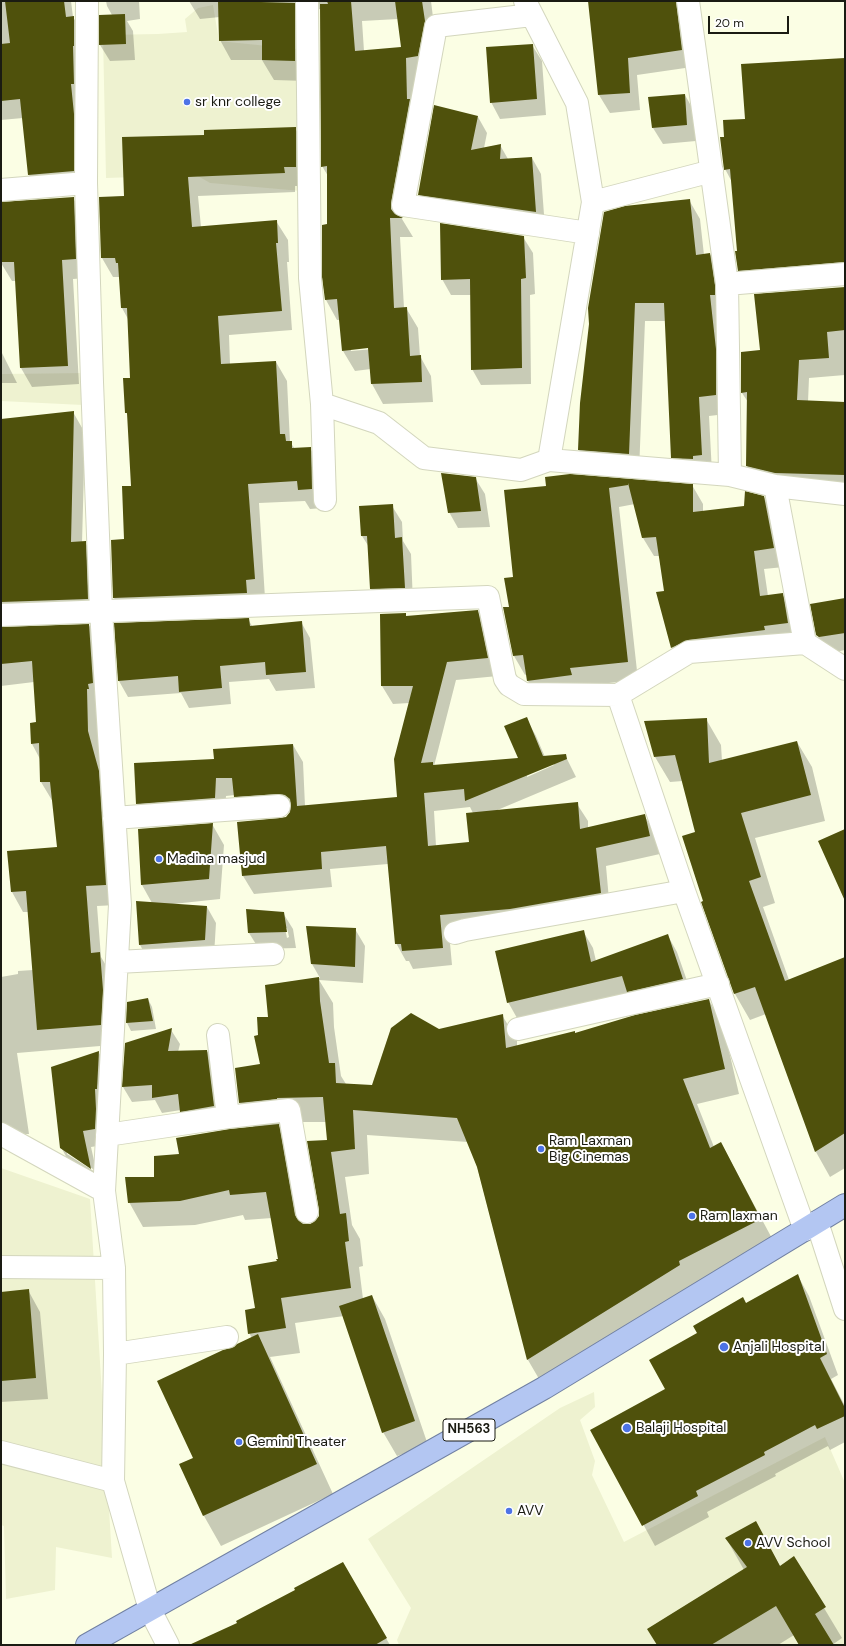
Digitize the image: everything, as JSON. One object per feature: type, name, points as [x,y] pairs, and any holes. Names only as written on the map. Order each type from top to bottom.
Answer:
[{"type":"highway","name":"NH563","points":[[87,1645],[544,1388],[845,1205]]},
{"type":"street","points":[[87,1],[86,183],[92,382],[101,611],[120,904],[104,1191],[114,1268],[112,1481],[150,1610],[168,1645]]},
{"type":"street","points":[[307,1],[310,278],[322,404],[325,500]]},
{"type":"street","points":[[688,1],[727,284],[730,475]]},
{"type":"street","points":[[549,460],[588,232],[593,202],[578,103],[528,8],[436,26],[403,205],[588,232]]},
{"type":"street","points":[[593,202],[712,171]]},
{"type":"street","points":[[1,190],[86,183]]},
{"type":"street","points":[[727,284],[845,274]]},
{"type":"street","points":[[322,404],[379,423],[424,458],[520,470],[549,460],[730,475],[775,486],[845,494]]},
{"type":"street","points":[[775,486],[805,643]]},
{"type":"street","points":[[1,615],[488,597],[505,679],[509,686],[524,694],[618,695],[689,652],[805,643],[845,670]]},
{"type":"street","points":[[618,695],[684,891],[718,984],[845,1310]]},
{"type":"street","points":[[114,818],[279,806]]},
{"type":"street","points":[[455,933],[684,891]]},
{"type":"street","points":[[117,962],[272,954]]},
{"type":"street","points":[[518,1029],[718,984]]},
{"type":"street","points":[[218,1035],[228,1117]]},
{"type":"street","points":[[107,1135],[228,1117],[288,1110],[307,1212]]},
{"type":"street","points":[[1,1134],[104,1191]]},
{"type":"street","points":[[1,1267],[114,1268]]},
{"type":"street","points":[[114,1354],[227,1337]]},
{"type":"street","points":[[1,1452],[112,1481]]},
{"type":"shaded area","points":[[213,5],[219,41],[297,49],[301,191],[210,183],[196,175],[106,178],[103,35],[187,32],[185,19],[198,8]]},
{"type":"shaded area","points":[[84,373],[83,405],[1,401],[1,374]]},
{"type":"shaded area","points":[[1,1168],[90,1199],[112,1558],[56,1547],[55,1590],[6,1599],[4,1526],[1,1525]]},
{"type":"shaded area","name":"AVV","points":[[594,1392],[595,1407],[580,1420],[595,1461],[592,1475],[624,1542],[825,1437],[845,1483],[845,1645],[399,1645],[397,1640],[411,1608],[368,1539],[560,1408]]},
{"type":"building","points":[[5,1],[64,1],[66,17],[74,16],[74,84],[71,84],[74,114],[74,171],[28,175],[20,99],[1,101],[1,44],[10,43]]},
{"type":"building","points":[[218,1],[295,3],[295,61],[262,60],[262,40],[219,41]]},
{"type":"building","points":[[327,1],[351,1],[355,51],[401,47],[395,1],[422,1],[425,21],[418,56],[406,58],[407,99],[410,99],[391,203],[391,209],[395,214],[403,218],[390,218],[394,308],[407,307],[410,356],[421,355],[422,382],[371,384],[368,348],[342,351],[337,299],[325,300],[322,277],[322,225],[327,224],[327,166],[321,167],[320,4],[328,4]]},
{"type":"building","points":[[588,1],[676,1],[682,50],[628,58],[630,93],[598,95]]},
{"type":"building","points":[[125,14],[126,44],[99,45],[99,15]]},
{"type":"building","points":[[533,44],[537,99],[490,103],[486,47]]},
{"type":"building","points":[[845,58],[845,262],[738,271],[735,251],[737,251],[730,169],[724,170],[720,137],[724,137],[723,120],[745,119],[741,64]]},
{"type":"building","points":[[685,94],[687,125],[652,128],[648,97]]},
{"type":"building","points":[[434,105],[478,116],[471,150],[501,144],[500,159],[532,157],[536,212],[418,195]]},
{"type":"building","points":[[296,127],[296,167],[284,167],[285,173],[188,177],[192,227],[277,220],[278,243],[276,243],[282,311],[218,316],[221,364],[276,361],[280,434],[285,434],[286,441],[292,441],[292,448],[311,447],[312,489],[298,490],[297,481],[248,484],[255,579],[246,580],[247,593],[113,598],[111,540],[124,539],[122,486],[131,486],[127,413],[125,413],[123,378],[130,378],[127,308],[121,308],[118,263],[116,263],[115,258],[101,258],[99,197],[124,196],[122,137],[204,135],[204,130]]},
{"type":"building","points":[[74,197],[76,259],[62,260],[68,366],[20,368],[14,262],[1,262],[1,202]]},
{"type":"building","points":[[690,199],[696,255],[710,253],[715,285],[715,295],[710,295],[716,349],[716,395],[699,397],[702,455],[693,456],[693,459],[671,458],[664,303],[635,303],[629,454],[578,450],[580,403],[589,324],[588,308],[604,212],[625,206]]},
{"type":"building","points":[[440,223],[524,236],[526,278],[521,279],[522,368],[471,370],[470,279],[441,280]]},
{"type":"building","points":[[845,287],[845,330],[827,332],[829,358],[799,360],[797,400],[845,402],[845,475],[775,473],[746,466],[747,392],[741,393],[741,352],[760,350],[754,294]]},
{"type":"building","points":[[74,411],[71,542],[86,541],[88,599],[1,602],[1,419]]},
{"type":"building","points":[[441,473],[476,477],[481,511],[448,513]]},
{"type":"building","points":[[570,474],[693,484],[693,512],[744,506],[745,491],[764,496],[774,548],[754,551],[760,596],[783,593],[788,623],[764,626],[765,630],[688,640],[671,648],[656,592],[664,591],[656,537],[642,538],[628,483],[628,485],[609,488],[628,662],[570,668],[572,675],[527,681],[523,655],[513,656],[503,607],[509,607],[504,578],[513,577],[504,490],[546,486],[545,477]]},
{"type":"building","points":[[393,504],[395,538],[402,537],[405,588],[370,589],[367,536],[361,536],[359,506]]},
{"type":"building","points":[[845,598],[845,633],[819,637],[816,635],[810,604]]},
{"type":"building","points":[[478,610],[488,658],[447,662],[421,763],[433,762],[433,765],[518,758],[504,726],[527,717],[543,756],[566,754],[567,759],[465,801],[464,789],[424,793],[428,846],[469,842],[466,813],[578,802],[580,829],[645,814],[650,836],[596,848],[601,893],[510,909],[440,915],[443,948],[402,951],[401,944],[395,944],[386,846],[321,852],[322,869],[242,876],[237,822],[286,817],[290,812],[291,805],[290,799],[285,795],[278,794],[234,797],[232,778],[216,778],[215,798],[136,804],[134,763],[214,759],[213,749],[293,744],[297,806],[397,797],[394,759],[413,686],[381,686],[380,614],[406,613],[406,616]]},
{"type":"building","points":[[249,618],[250,626],[302,621],[306,672],[266,675],[265,662],[220,666],[222,688],[179,692],[178,676],[118,681],[114,623]]},
{"type":"building","points":[[89,624],[93,683],[88,684],[89,689],[87,689],[88,731],[99,771],[106,885],[86,886],[91,953],[100,952],[103,990],[101,1025],[37,1030],[26,891],[11,892],[7,851],[57,847],[50,782],[40,782],[39,743],[31,744],[30,723],[36,722],[32,661],[1,664],[1,627]]},
{"type":"building","points":[[707,718],[709,763],[797,741],[811,795],[741,813],[761,877],[749,881],[785,981],[845,957],[845,1133],[815,1152],[755,987],[734,994],[701,902],[703,901],[682,836],[695,832],[675,755],[654,757],[644,721]]},
{"type":"building","points":[[213,823],[209,879],[141,885],[138,829]]},
{"type":"building","points":[[845,829],[845,901],[818,841]]},
{"type":"building","points":[[136,901],[207,906],[205,940],[139,945]]},
{"type":"building","points":[[246,909],[284,912],[287,932],[248,933]]},
{"type":"building","points":[[306,926],[356,928],[355,967],[311,964]]},
{"type":"building","points":[[584,930],[591,962],[668,934],[683,979],[627,992],[622,976],[507,1003],[495,951]]},
{"type":"building","points":[[319,977],[320,1001],[329,1063],[335,1063],[336,1083],[372,1085],[391,1028],[411,1013],[439,1029],[503,1014],[506,1048],[575,1031],[575,1033],[635,1015],[709,999],[725,1069],[683,1079],[710,1148],[721,1142],[761,1219],[679,1261],[680,1265],[527,1360],[477,1167],[457,1118],[353,1110],[355,1149],[331,1152],[340,1214],[346,1213],[349,1241],[345,1242],[351,1288],[281,1298],[286,1328],[248,1334],[245,1310],[255,1308],[248,1266],[277,1261],[276,1259],[278,1259],[266,1192],[230,1195],[229,1190],[180,1201],[128,1203],[125,1177],[154,1177],[154,1156],[179,1154],[176,1138],[230,1129],[279,1124],[295,1215],[303,1224],[310,1224],[315,1221],[319,1216],[319,1210],[307,1141],[327,1140],[323,1097],[277,1098],[239,1103],[235,1068],[260,1064],[254,1036],[258,1035],[257,1017],[268,1017],[265,985]]},
{"type":"building","points":[[148,998],[153,1021],[126,1023],[127,1002]]},
{"type":"building","points":[[172,1028],[168,1051],[207,1050],[214,1106],[180,1112],[178,1094],[152,1098],[152,1085],[122,1087],[125,1043]]},
{"type":"building","points":[[99,1051],[97,1089],[95,1089],[95,1129],[83,1131],[91,1169],[60,1148],[51,1067]]},
{"type":"building","points":[[798,1274],[827,1354],[820,1358],[845,1408],[845,1416],[817,1429],[815,1425],[764,1452],[765,1455],[696,1491],[698,1496],[642,1526],[590,1430],[665,1389],[649,1360],[697,1333],[693,1326],[743,1297],[746,1303]]},
{"type":"building","points":[[29,1289],[36,1378],[1,1381],[1,1292]]},
{"type":"building","points":[[372,1295],[415,1421],[382,1433],[339,1306]]},
{"type":"building","points":[[258,1334],[317,1464],[203,1516],[179,1464],[193,1458],[157,1381],[223,1350],[234,1347],[237,1344]]},
{"type":"building","points":[[756,1521],[780,1566],[794,1556],[826,1607],[815,1614],[834,1645],[799,1645],[776,1606],[711,1645],[657,1645],[647,1629],[747,1567],[725,1538]]},
{"type":"building","points":[[343,1562],[387,1638],[375,1645],[189,1645],[237,1623],[236,1621],[295,1590],[294,1588]]},
{"type":"place","name":"sr knr college","points":[[187,102]]},
{"type":"place","name":"Madina masjud","points":[[159,859]]},
{"type":"place","name":"Ram Laxman Big Cinemas","points":[[541,1149]]},
{"type":"place","name":"Ram laxman","points":[[692,1216]]},
{"type":"place","name":"Anjali Hospital","points":[[724,1347]]},
{"type":"place","name":"Balaji Hospital","points":[[627,1428]]},
{"type":"place","name":"Gemini Theater","points":[[239,1442]]},
{"type":"place","name":"AVV","points":[[509,1511]]},
{"type":"place","name":"AVV School","points":[[748,1543]]}]
